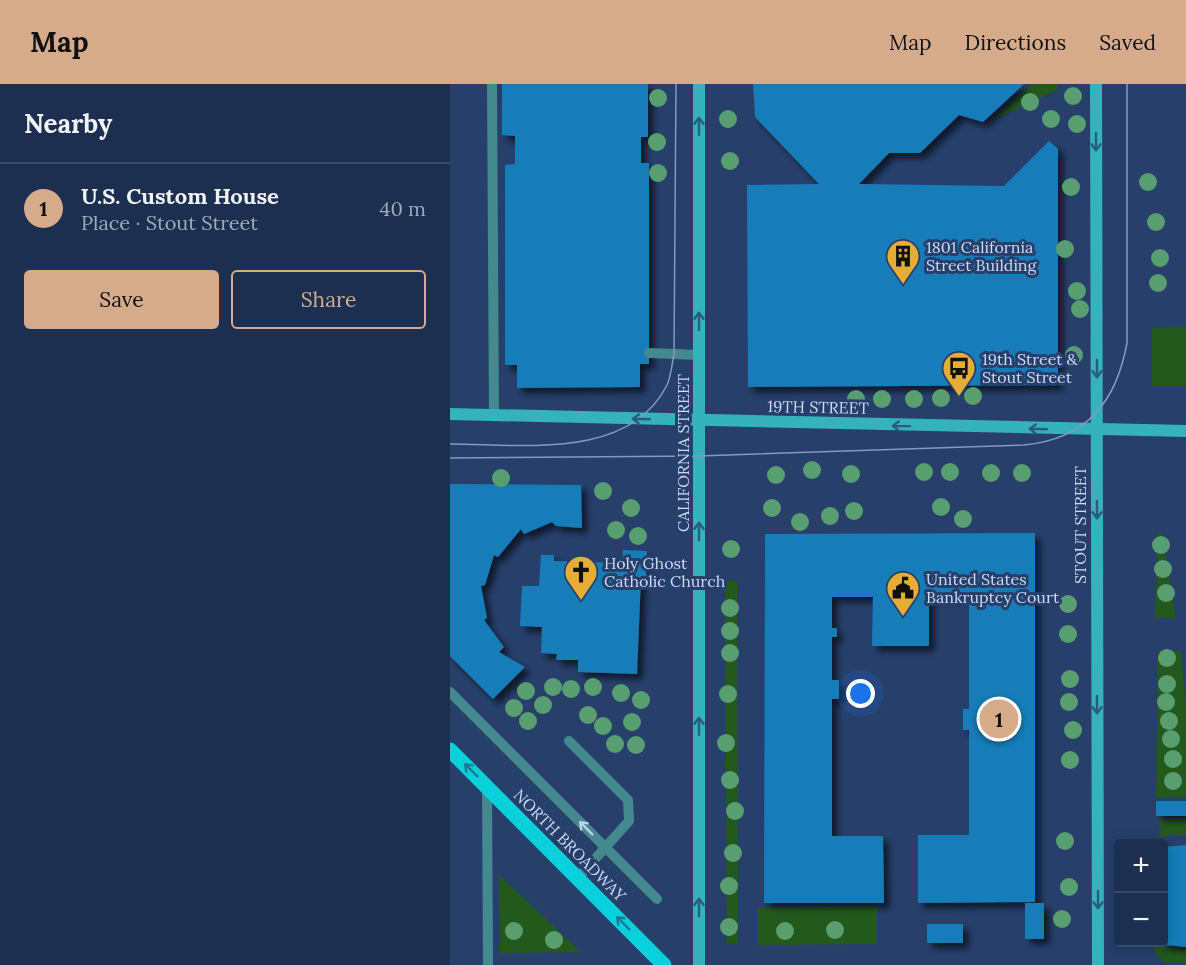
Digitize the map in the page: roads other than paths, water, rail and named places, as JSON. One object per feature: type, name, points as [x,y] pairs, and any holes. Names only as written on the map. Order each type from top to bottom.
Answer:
[{"type":"main road","name":"NORTH BROADWAY","points":[[450,750],[664,965]]},
{"type":"street","name":"CALIFORNIA STREET","points":[[699,84],[699,965]]},
{"type":"street","name":"STOUT STREET","points":[[1096,84],[1098,965]]},
{"type":"street","name":"19TH STREET","points":[[450,414],[1097,431],[1186,431]]},
{"type":"lane","points":[[492,84],[494,416]]},
{"type":"lane","points":[[649,353],[699,354]]},
{"type":"lane","points":[[450,692],[657,899]]},
{"type":"lane","points":[[569,741],[628,800],[629,821],[578,878]]},
{"type":"lane","points":[[487,787],[488,965]]},
{"type":"tram line","points":[[450,444],[539,445],[570,443],[600,437],[627,426],[650,409],[667,385],[674,354],[676,84]]},
{"type":"tram line","points":[[450,458],[699,456],[1024,445],[1065,435],[1081,426],[1106,400],[1115,383],[1127,343],[1127,84]]},
{"type":"place","name":"1801 California Street Building","points":[[903,285]]},
{"type":"place","name":"19th Street & Stout Street","points":[[959,397]]},
{"type":"place","name":"Holy Ghost Catholic Church","points":[[581,601]]},
{"type":"place","name":"United States Bankruptcy Court","points":[[903,617]]},
{"type":"place","name":"U.S. Custom House","points":[[999,719]]}]
